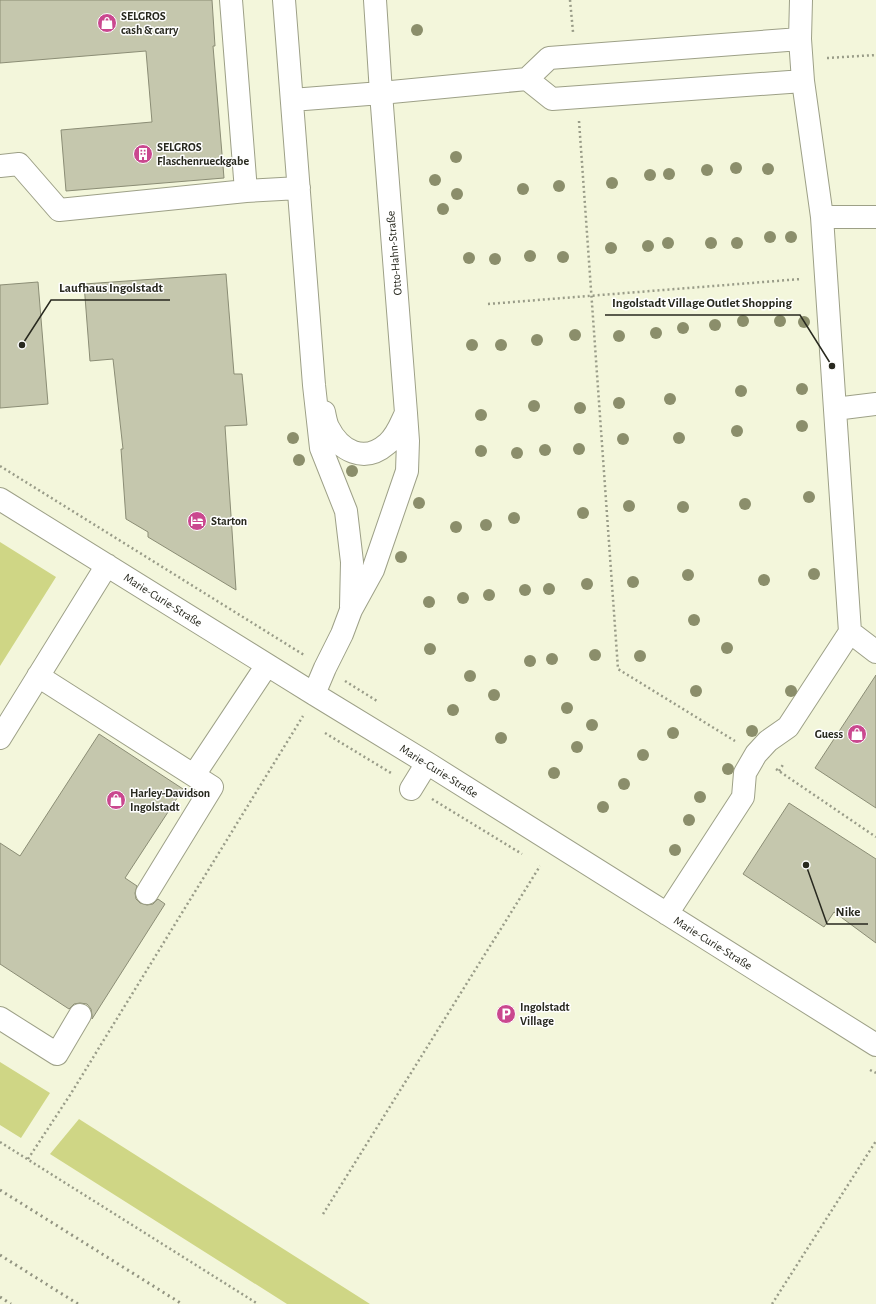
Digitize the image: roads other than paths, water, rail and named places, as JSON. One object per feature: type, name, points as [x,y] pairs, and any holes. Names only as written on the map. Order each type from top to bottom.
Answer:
[{"type":"street","points":[[231,0],[246,191]]},
{"type":"street","name":"Otto-Hahn-Straße","points":[[284,0],[314,385],[321,448],[346,511],[352,562],[351,610]]},
{"type":"street","name":"Otto-Hahn-Straße","points":[[314,694],[342,634],[351,610],[373,570],[407,471],[408,441],[375,0]]},
{"type":"street","points":[[667,914],[743,797],[745,773],[756,754],[768,741],[788,727],[850,632],[822,217],[803,82],[800,39],[801,0]]},
{"type":"street","points":[[292,100],[381,94],[527,79],[549,58],[800,39]]},
{"type":"street","points":[[527,79],[552,99],[803,82]]},
{"type":"street","points":[[0,166],[19,164],[59,210],[246,191],[299,188]]},
{"type":"street","points":[[822,217],[876,217]]},
{"type":"street","name":"Otto-Hahn-Straße","points":[[314,385],[322,400],[327,426],[335,439],[347,450],[363,454],[374,452],[388,444],[397,432],[406,413]]},
{"type":"street","points":[[835,409],[876,404]]},
{"type":"street","name":"Marie-Curie-Straße","points":[[0,499],[427,763],[876,1045]]},
{"type":"street","points":[[0,738],[107,565]]},
{"type":"street","points":[[850,632],[876,652]]},
{"type":"street","points":[[194,775],[267,665]]},
{"type":"street","points":[[38,676],[212,787],[147,893]]},
{"type":"street","points":[[412,788],[427,763]]},
{"type":"street","points":[[0,1018],[58,1054],[80,1016]]},
{"type":"railway","points":[[0,1190],[182,1304]]},
{"type":"railway","points":[[0,1255],[78,1304]]},
{"type":"railway","points":[[0,1297],[11,1304]]},
{"type":"place","name":"SELGROS cash & carry","points":[[107,23]]},
{"type":"place","name":"SELGROS Flaschenrueckgabe","points":[[143,154]]},
{"type":"place","name":"Laufhaus Ingolstadt","points":[[22,345]]},
{"type":"place","name":"Ingolstadt Village Outlet Shopping","points":[[832,366]]},
{"type":"place","name":"Starton","points":[[197,521]]},
{"type":"place","name":"Guess","points":[[857,734]]},
{"type":"place","name":"Harley-Davidson Ingolstadt","points":[[116,800]]},
{"type":"place","name":"Nike","points":[[806,865]]},
{"type":"place","name":"Ingolstadt Village","points":[[506,1014]]}]
